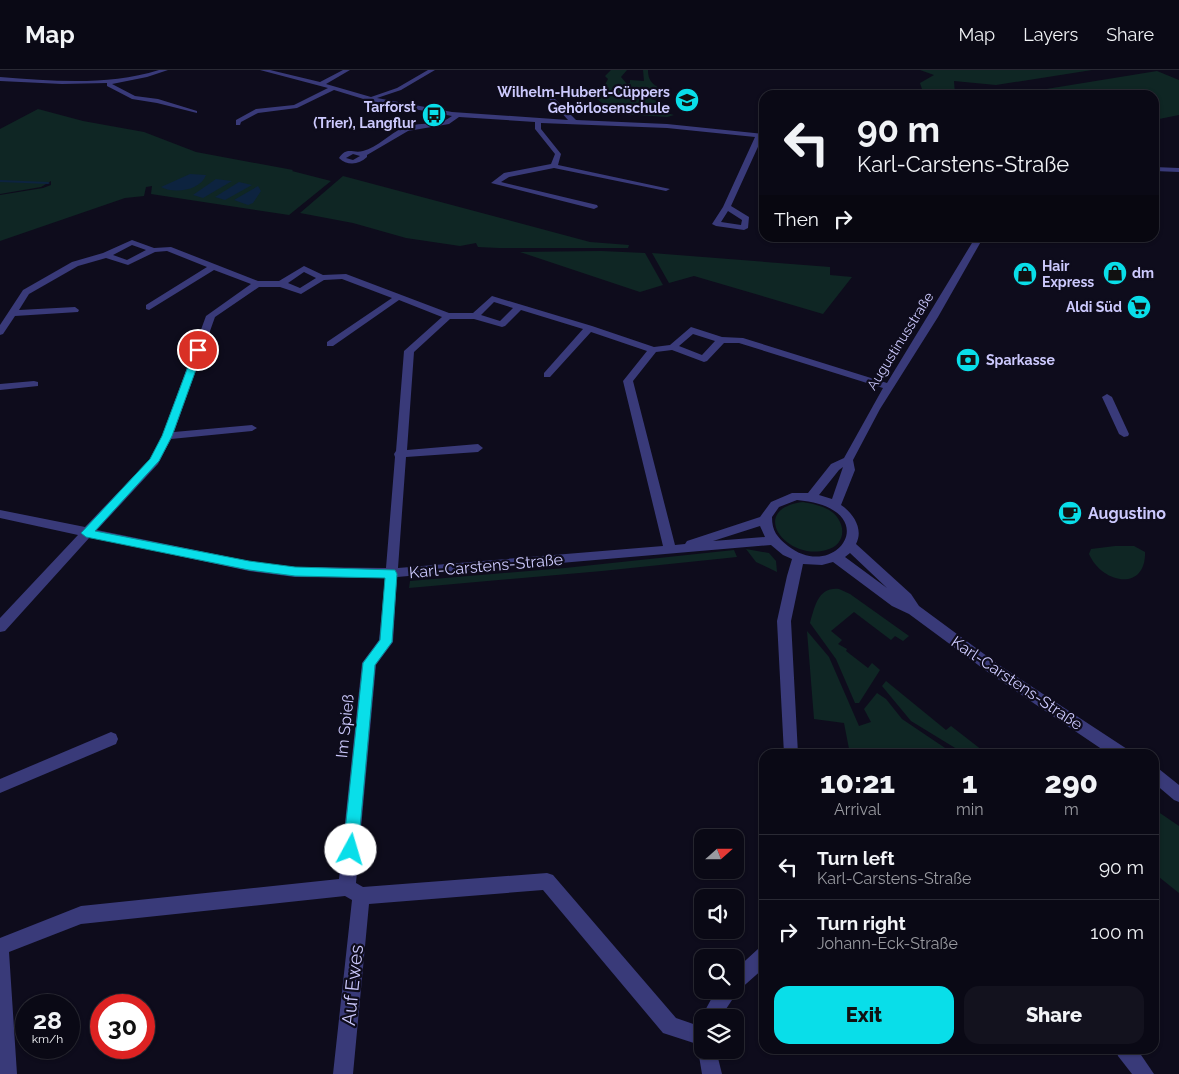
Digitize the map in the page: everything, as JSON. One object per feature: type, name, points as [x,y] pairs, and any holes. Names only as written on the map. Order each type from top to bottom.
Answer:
[{"type":"street","points":[[0,79],[72,83],[111,80],[165,70]]},
{"type":"street","points":[[262,70],[373,98],[458,115],[481,118],[667,126],[759,136]]},
{"type":"street","points":[[321,84],[347,70]]},
{"type":"street","points":[[373,98],[399,89],[432,70]]},
{"type":"street","points":[[111,80],[109,85],[134,98],[158,101],[195,112]]},
{"type":"street","points":[[238,124],[238,120],[256,112],[295,107],[333,88]]},
{"type":"street","points":[[544,90],[574,122]]},
{"type":"street","points":[[363,154],[406,129],[447,123],[458,115]]},
{"type":"street","points":[[538,121],[538,130],[558,154],[554,166]]},
{"type":"street","points":[[727,207],[759,142]]},
{"type":"street","points":[[594,207],[494,183],[507,175],[554,166],[666,189]]},
{"type":"street","points":[[1159,169],[1179,170]]},
{"type":"street","points":[[517,188],[524,183],[518,172]]},
{"type":"street","points":[[0,332],[26,292],[75,264],[106,255],[132,242],[153,250]]},
{"type":"street","name":"Augustinusstraße","points":[[811,497],[836,467],[848,460],[875,409],[933,318],[977,242]]},
{"type":"street","points":[[106,255],[128,263],[153,250],[168,249],[257,284],[281,284],[301,291],[322,278],[343,276],[448,316],[475,316],[502,324],[519,307]]},
{"type":"street","points":[[149,307],[214,267]]},
{"type":"street","points":[[281,284],[304,270],[322,278]]},
{"type":"street","points":[[0,628],[154,461],[167,436],[211,316],[257,284]]},
{"type":"street","points":[[330,344],[397,298]]},
{"type":"street","points":[[475,316],[492,299],[653,350],[673,347],[704,359],[721,340]]},
{"type":"street","points":[[12,313],[75,310]]},
{"type":"street","name":"Im Spieß","points":[[354,892],[369,663],[386,642],[399,454],[409,351],[448,316]]},
{"type":"street","points":[[547,375],[588,328]]},
{"type":"street","points":[[673,347],[691,330],[721,340],[740,340],[890,387]]},
{"type":"street","points":[[653,350],[628,380],[673,548]]},
{"type":"street","points":[[0,387],[34,384]]},
{"type":"street","points":[[1107,397],[1124,434]]},
{"type":"street","points":[[167,436],[252,428]]},
{"type":"street","points":[[399,454],[478,448]]},
{"type":"street","name":"Augustinusstraße","points":[[835,506],[849,470],[848,460]]},
{"type":"street","points":[[796,496],[811,497],[835,506],[849,518],[855,532],[851,546],[836,557],[813,560],[799,558],[787,553],[771,541],[765,520],[772,506],[783,499],[796,496]]},
{"type":"street","name":"Karl-Carstens-Straße","points":[[0,514],[198,557],[258,567],[332,574],[391,574],[541,562],[673,548],[707,548],[771,541]]},
{"type":"street","name":"Karl-Carstens-Straße","points":[[673,548],[765,520]]},
{"type":"street","name":"Karl-Carstens-Straße","points":[[851,546],[906,598],[914,610]]},
{"type":"street","name":"Karl-Carstens-Straße","points":[[836,557],[897,602],[914,610],[1001,674],[1114,749]]},
{"type":"street","points":[[791,749],[784,621],[793,576],[799,558]]},
{"type":"street","points":[[0,786],[111,738]]},
{"type":"street","points":[[1159,775],[1179,783]]},
{"type":"street","points":[[1159,777],[1179,795]]},
{"type":"street","points":[[7,1074],[0,948],[81,915],[354,892],[547,881],[670,1026],[694,1034]]},
{"type":"street","name":"Auf Ewes","points":[[343,1074],[354,892]]},
{"type":"street","points":[[744,974],[759,960]]},
{"type":"street","points":[[1128,1054],[1144,1074]]},
{"type":"street","points":[[708,1059],[712,1074]]},
{"type":"green space","points":[[611,70],[627,70],[621,77],[627,84],[630,83],[630,80],[644,81],[643,70],[648,70],[651,81],[665,92],[652,94],[651,99],[657,101],[656,103],[664,103],[660,106],[669,108],[658,107],[656,110],[674,115],[667,117],[623,114],[602,103],[597,99],[597,93],[609,92],[602,90],[608,79],[605,76]]},
{"type":"green space","points":[[920,70],[1092,70],[996,85],[954,81],[955,90],[922,90],[920,83],[934,75]]},
{"type":"green space","points":[[1157,71],[1179,80],[1179,115],[1159,119],[1159,90],[1040,90]]},
{"type":"green space","points":[[38,109],[83,121],[144,132],[196,152],[293,170],[331,181],[289,215],[151,194],[152,186],[146,187],[144,196],[125,198],[0,241],[0,195],[43,188],[51,185],[51,181],[41,187],[0,194],[0,129]]},
{"type":"green space","points":[[343,176],[590,242],[629,245],[628,248],[499,248],[478,247],[476,243],[460,246],[406,238],[353,223],[300,213]]},
{"type":"green space","points":[[601,251],[645,253],[663,285],[640,292],[520,252]]},
{"type":"green space","points":[[652,253],[830,267],[830,275],[852,277],[823,314],[694,276],[669,283]]},
{"type":"green space","points":[[803,502],[826,508],[837,517],[842,528],[842,534],[841,539],[833,547],[826,550],[811,551],[798,548],[786,541],[778,533],[775,523],[777,514],[786,507]]},
{"type":"green space","points":[[1134,546],[1145,552],[1143,565],[1138,573],[1131,578],[1122,579],[1103,572],[1089,554],[1091,549]]},
{"type":"green space","points":[[746,549],[769,553],[776,561],[777,572],[756,562]]},
{"type":"green space","points":[[734,550],[737,557],[409,588],[410,581],[565,568]]},
{"type":"green space","points":[[832,589],[839,589],[850,594],[909,636],[903,641],[895,636],[891,640],[854,612],[831,631],[842,640],[838,644],[847,649],[846,651],[868,668],[872,663],[880,670],[859,703],[855,703],[836,659],[810,623],[818,599],[822,594]]},
{"type":"green space","points":[[807,631],[829,657],[859,726],[871,722],[864,709],[877,693],[886,699],[902,719],[947,749],[849,749],[844,723],[814,719]]},
{"type":"green space","points":[[886,681],[946,730],[951,726],[981,749],[957,749],[911,721],[882,686]]},
{"type":"green space","points":[[1159,812],[1179,826],[1179,893],[1159,877]]},
{"type":"water","points":[[190,174],[206,175],[198,185],[186,190],[173,190],[161,187]]},
{"type":"water","points":[[216,179],[232,181],[203,198],[193,195]]},
{"type":"water","points":[[239,182],[252,185],[225,200],[215,197]]},
{"type":"water","points":[[258,186],[261,191],[253,203],[248,205],[234,200]]},
{"type":"waterway","points":[[0,181],[48,183]]},
{"type":"place","name":"Wilhelm-Hubert-Cüppers Gehörlosenschule","points":[[687,100]]},
{"type":"place","name":"Tarforst (Trier), Langflur","points":[[434,115]]},
{"type":"place","name":"dm","points":[[1115,273]]},
{"type":"place","name":"Hair Express","points":[[1025,274]]},
{"type":"place","name":"Aldi Süd","points":[[1139,307]]},
{"type":"place","name":"Sparkasse","points":[[968,360]]},
{"type":"place","name":"Augustino","points":[[1070,513]]},
{"type":"route","points":[[198,350],[167,436],[154,461],[86,533],[249,566],[295,572],[391,574],[386,642],[369,663],[351,850]]}]
